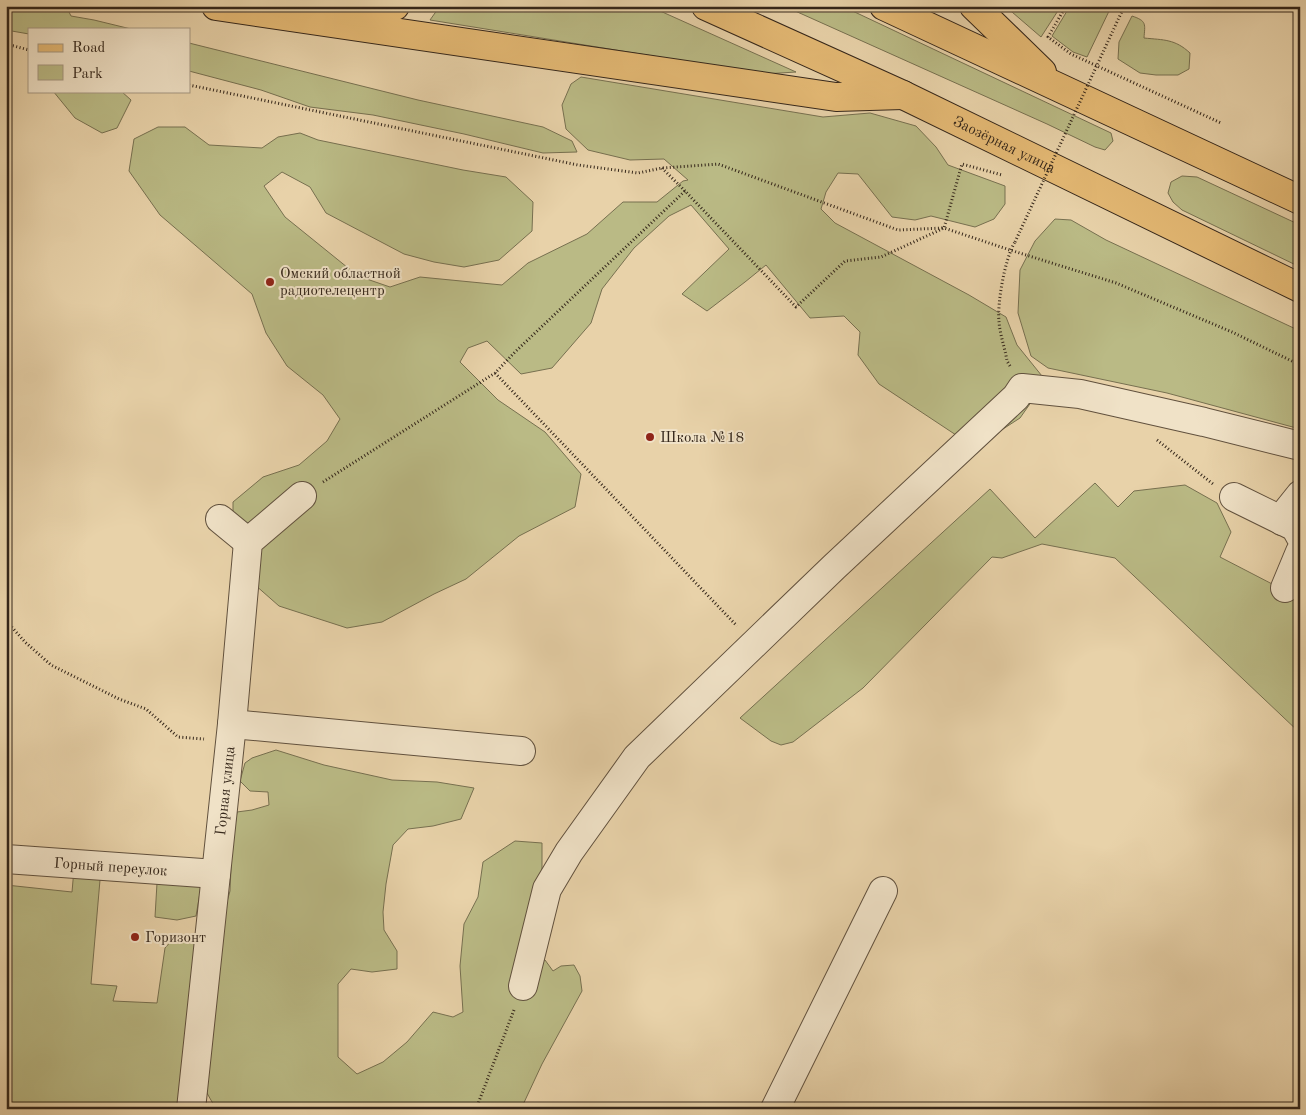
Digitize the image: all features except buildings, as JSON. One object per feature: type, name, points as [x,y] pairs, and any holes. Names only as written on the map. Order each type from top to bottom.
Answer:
[{"type":"main road","points":[[216,6],[836,97],[903,94]]},
{"type":"main road","points":[[323,6],[372,14],[395,6]]},
{"type":"main road","name":"Заозёрная улица","points":[[706,6],[903,94],[1300,288]]},
{"type":"main road","points":[[884,6],[1300,200]]},
{"type":"main road","points":[[974,6],[1060,89]]},
{"type":"street","points":[[523,986],[547,889],[569,852],[637,757],[1016,397],[1022,388],[1080,394],[1300,446]]},
{"type":"street","points":[[1291,528],[1288,510],[1300,495]]},
{"type":"street","points":[[220,520],[248,542],[302,496]]},
{"type":"street","points":[[1234,497],[1291,528]]},
{"type":"street","name":"Горная улица","points":[[190,1109],[231,732],[248,542]]},
{"type":"street","points":[[1285,588],[1300,552]]},
{"type":"street","points":[[231,732],[521,751]]},
{"type":"street","name":"Горный переулок","points":[[6,859],[216,874]]},
{"type":"street","points":[[775,1109],[883,891]]},
{"type":"path","points":[[1066,6],[1048,37],[1071,54],[1221,124]]},
{"type":"path","points":[[1132,6],[1140,9],[1190,8],[1198,6]]},
{"type":"path","points":[[1022,388],[1007,361],[999,321],[1002,284],[1010,250],[1124,8]]},
{"type":"path","points":[[6,44],[28,50]]},
{"type":"path","points":[[190,85],[578,166],[638,173],[662,168],[718,164],[898,230],[944,228],[1116,283],[1232,332],[1300,365]]},
{"type":"path","points":[[662,168],[796,307],[844,261],[880,257],[944,228],[962,164],[1008,176]]},
{"type":"path","points":[[302,496],[495,373],[685,191]]},
{"type":"path","points":[[495,373],[754,644]]},
{"type":"path","points":[[1152,436],[1198,470],[1219,489],[1234,497]]},
{"type":"path","points":[[6,624],[9,624],[25,642],[52,664],[119,698],[146,709],[178,738],[231,732]]},
{"type":"path","points":[[476,1109],[523,986]]},
{"type":"green space","points":[[6,6],[66,6],[71,16],[127,28],[28,28],[28,34],[6,30]]},
{"type":"green space","points":[[440,6],[649,6],[796,72],[764,74],[430,20]]},
{"type":"green space","points":[[784,6],[842,6],[1111,133],[1113,141],[1105,150],[1095,147]]},
{"type":"green space","points":[[1005,6],[1061,6],[1041,37]]},
{"type":"green space","points":[[1070,6],[1111,7],[1087,57],[1073,52],[1052,36]]},
{"type":"green space","points":[[1132,16],[1143,21],[1145,29],[1144,38],[1163,40],[1185,48],[1190,53],[1189,69],[1178,75],[1140,73],[1118,59],[1119,42]]},
{"type":"green space","points":[[190,43],[418,100],[543,127],[572,141],[577,152],[543,153],[373,115],[310,107],[261,90],[190,71]]},
{"type":"green space","points":[[581,77],[823,117],[870,113],[916,126],[936,147],[948,165],[1005,186],[1005,204],[994,219],[975,227],[931,216],[915,220],[892,217],[858,174],[838,173],[826,192],[821,209],[835,223],[1006,317],[1017,345],[1046,381],[1020,418],[983,442],[956,435],[879,384],[858,355],[860,332],[844,316],[810,318],[766,265],[707,311],[682,294],[729,249],[691,205],[669,216],[634,248],[602,289],[591,323],[552,368],[521,374],[487,341],[468,348],[460,362],[498,400],[545,432],[581,474],[575,507],[519,536],[466,579],[382,622],[347,628],[279,606],[254,584],[233,545],[233,502],[263,477],[299,465],[327,441],[340,419],[323,395],[287,366],[266,333],[252,294],[160,215],[129,171],[134,139],[158,127],[185,127],[209,145],[262,148],[278,137],[300,133],[318,140],[506,177],[533,202],[532,231],[499,260],[464,267],[404,254],[326,213],[310,187],[282,172],[264,186],[285,217],[358,276],[390,287],[420,277],[502,285],[528,263],[587,234],[623,202],[657,202],[683,181],[688,180],[664,159],[630,160],[588,150],[566,129],[562,105],[571,84]]},
{"type":"green space","points":[[54,92],[122,92],[131,100],[117,128],[102,133],[75,118]]},
{"type":"green space","points":[[1182,176],[1197,177],[1300,225],[1300,267],[1182,210],[1173,202],[1168,193],[1171,182]]},
{"type":"green space","points":[[1055,219],[1071,220],[1106,240],[1300,331],[1300,429],[1167,393],[1048,368],[1031,356],[1018,313],[1020,270],[1035,241]]},
{"type":"green space","points":[[1095,483],[1118,507],[1134,491],[1185,485],[1217,503],[1231,532],[1220,557],[1276,586],[1300,556],[1300,733],[1115,558],[1042,544],[1002,558],[992,557],[863,688],[793,742],[781,745],[771,741],[740,718],[990,489],[1035,538]]},
{"type":"green space","points":[[276,750],[324,765],[392,780],[437,782],[474,788],[461,819],[433,826],[408,829],[393,845],[383,912],[384,930],[397,951],[397,969],[372,972],[351,969],[338,984],[338,1057],[357,1074],[383,1062],[407,1042],[433,1012],[453,1017],[463,1012],[460,966],[464,924],[478,897],[483,862],[515,841],[542,843],[542,888],[534,964],[545,960],[553,971],[561,966],[574,965],[580,976],[582,991],[542,1064],[521,1109],[216,1109],[203,1086],[223,916],[230,891],[232,845],[237,812],[269,805],[268,792],[250,791],[240,781],[245,763],[252,758]]},
{"type":"green space","points":[[74,869],[196,877],[201,887],[196,916],[177,920],[155,917],[157,883],[100,880],[91,984],[117,986],[113,1001],[157,1003],[165,948],[174,938],[188,938],[196,944],[178,1109],[6,1109],[6,885],[72,892]]},
{"type":"place","name":"Омский областной радиотелецентр","points":[[270,282]]},
{"type":"place","name":"Школа №18","points":[[650,437]]},
{"type":"place","name":"Горизонт","points":[[135,937]]}]
